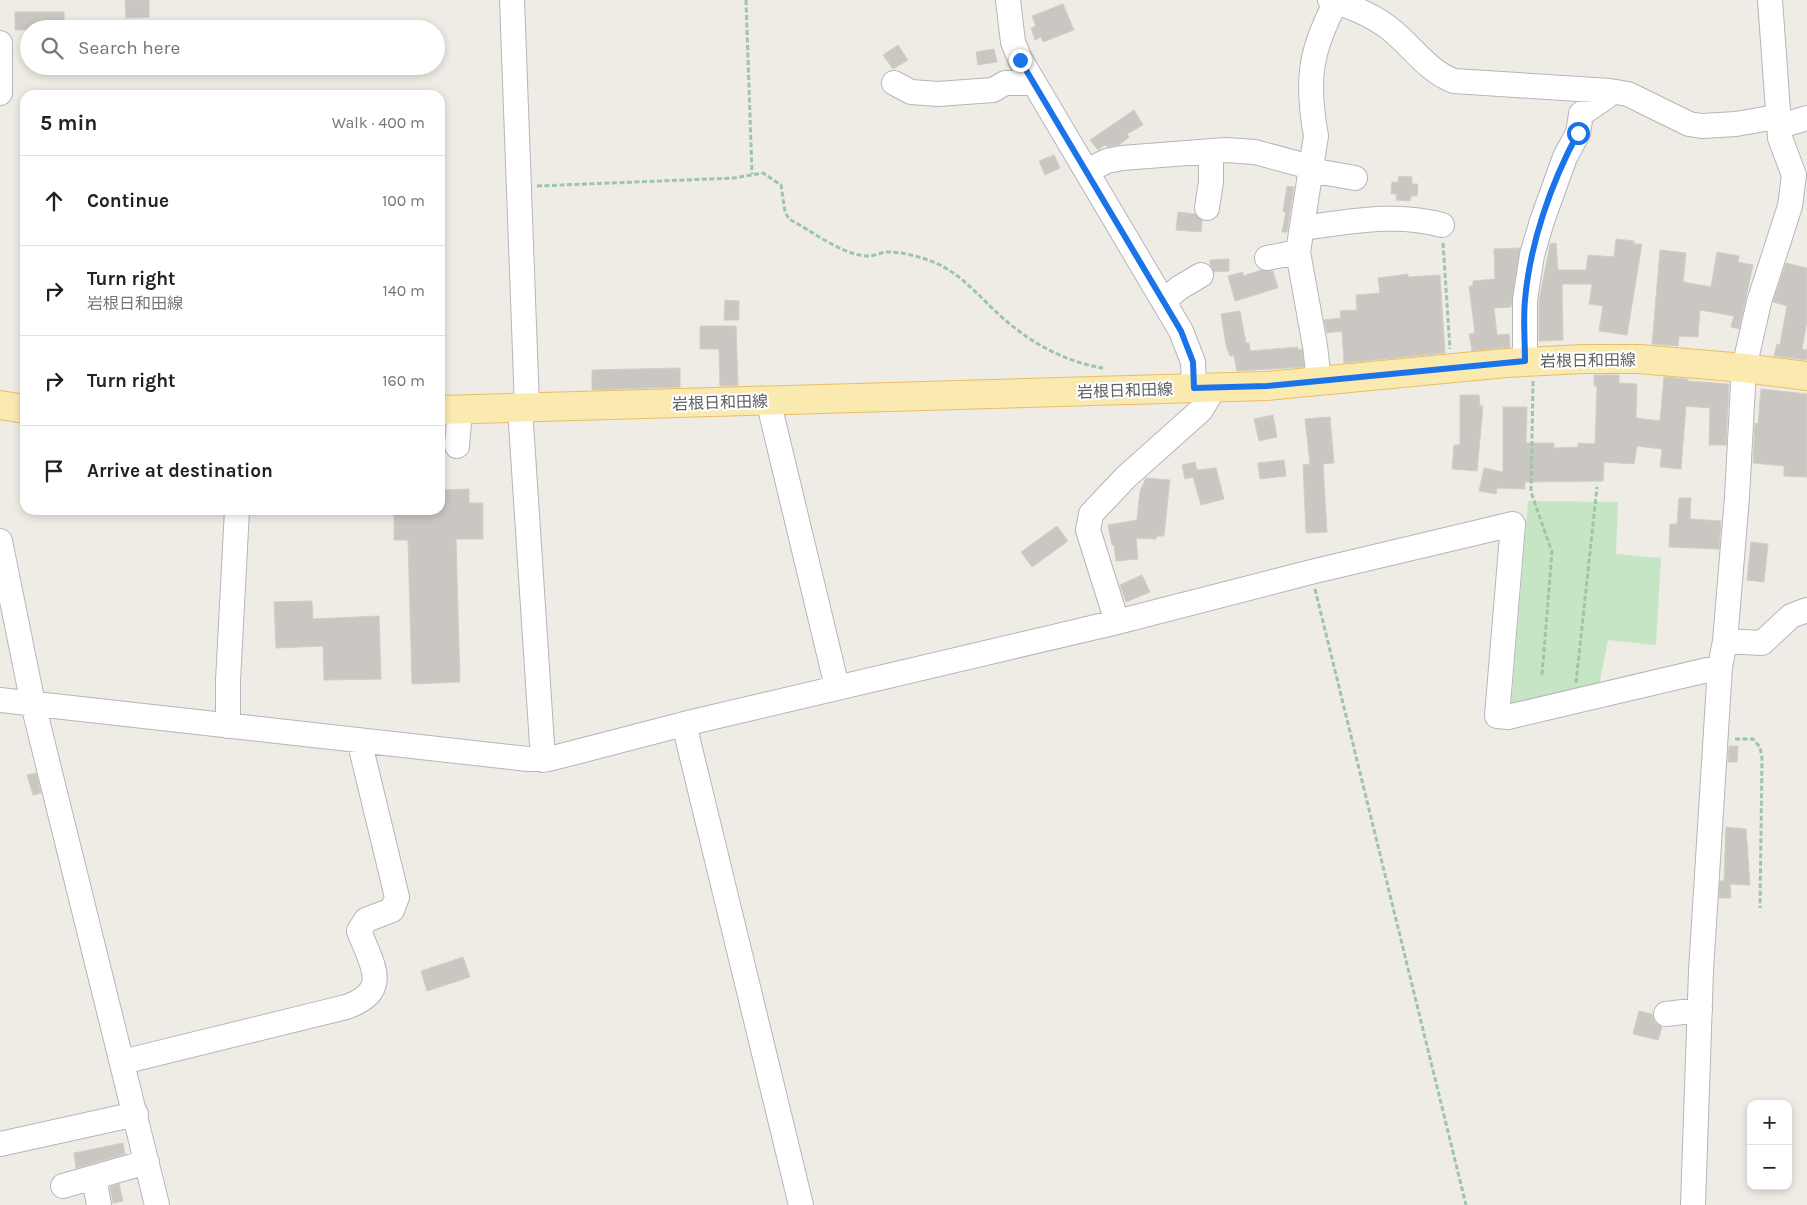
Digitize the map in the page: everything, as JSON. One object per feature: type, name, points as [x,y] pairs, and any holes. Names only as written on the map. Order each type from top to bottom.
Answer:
[{"type":"main road","name":"岩根日和田線","points":[[450,410],[1204,388],[1319,381],[1529,361],[1638,359],[1744,368],[1807,376]]},
{"type":"main road","points":[[0,405],[20,409]]},
{"type":"street","points":[[512,0],[519,186],[523,407],[543,760]]},
{"type":"street","points":[[1026,0],[1008,9],[1016,51],[1033,83],[1181,331],[1204,388],[1201,410],[1126,476],[1091,514],[1088,530],[1117,622]]},
{"type":"street","points":[[1694,1205],[1700,1010],[1720,667],[1737,498],[1744,368],[1759,302],[1790,206],[1794,174],[1780,138],[1770,0]]},
{"type":"street","points":[[1319,381],[1315,346],[1298,252],[1316,136],[1312,118],[1311,64],[1320,32],[1333,1],[1352,7],[1388,27],[1435,72],[1454,81],[1610,91],[1628,94],[1689,124],[1702,126],[1736,124],[1770,118],[1787,124],[1807,118]]},
{"type":"street","points":[[0,43],[0,93]]},
{"type":"street","points":[[894,83],[911,92],[938,94],[993,90],[1005,82],[1033,83]]},
{"type":"street","points":[[1529,361],[1525,300],[1532,255],[1542,220],[1565,157],[1578,133],[1581,114],[1606,97],[1610,91]]},
{"type":"street","points":[[1087,171],[1107,161],[1122,158],[1171,152],[1226,150],[1254,152],[1303,165],[1310,170],[1355,178]]},
{"type":"street","points":[[1207,208],[1211,182],[1211,152]]},
{"type":"street","points":[[1302,228],[1377,218],[1426,220],[1442,226]]},
{"type":"street","points":[[1267,258],[1298,252]]},
{"type":"street","points":[[1164,301],[1178,288],[1201,275]]},
{"type":"street","points":[[768,400],[837,687]]},
{"type":"street","points":[[450,410],[457,446]]},
{"type":"street","points":[[228,726],[228,681],[237,515]]},
{"type":"street","points":[[0,700],[543,760],[684,724],[1117,622],[1311,572],[1513,524],[1497,716],[1508,717],[1720,667]]},
{"type":"street","points":[[0,541],[33,704],[157,1205]]},
{"type":"street","points":[[1724,641],[1762,643],[1791,616],[1807,610]]},
{"type":"street","points":[[684,724],[801,1205]]},
{"type":"street","points":[[122,1062],[346,1006],[366,998],[373,990],[375,972],[359,931],[366,920],[392,910],[397,897],[359,740]]},
{"type":"street","points":[[1666,1014],[1700,1010]]},
{"type":"street","points":[[0,1144],[136,1114]]},
{"type":"street","points":[[62,1186],[147,1162]]},
{"type":"street","points":[[94,1177],[99,1205]]},
{"type":"path","points":[[746,0],[752,174]]},
{"type":"path","points":[[519,186],[734,178],[763,173],[781,185],[785,212],[789,219],[849,252],[868,256],[885,252],[909,254],[938,264],[959,277],[1006,321],[1043,347],[1080,364],[1108,369]]},
{"type":"path","points":[[1442,226],[1452,369]]},
{"type":"path","points":[[1529,361],[1531,492],[1552,552],[1542,675]]},
{"type":"path","points":[[1574,701],[1597,487]]},
{"type":"path","points":[[1311,572],[1466,1205]]},
{"type":"path","points":[[1716,739],[1752,739],[1760,747],[1762,758],[1760,908]]},
{"type":"green space","points":[[1528,501],[1618,502],[1616,554],[1661,558],[1656,645],[1608,640],[1599,687],[1511,709]]},
{"type":"building","points":[[125,0],[149,0],[149,17],[126,18]]},
{"type":"building","points":[[1063,4],[1074,30],[1043,42],[1041,37],[1035,40],[1031,28],[1036,26],[1032,16]]},
{"type":"building","points":[[15,12],[64,12],[64,20],[20,20],[20,30],[15,30]]},
{"type":"building","points":[[898,45],[908,60],[893,69],[883,55]]},
{"type":"building","points":[[994,49],[997,62],[978,65],[976,52]]},
{"type":"building","points":[[1134,110],[1143,125],[1127,134],[1129,137],[1119,145],[1107,147],[1105,145],[1098,150],[1090,140]]},
{"type":"building","points":[[1054,155],[1060,168],[1045,175],[1039,161]]},
{"type":"building","points":[[1399,176],[1412,177],[1412,184],[1418,184],[1417,196],[1411,196],[1410,201],[1396,200],[1397,194],[1391,194],[1392,182],[1398,182]]},
{"type":"building","points":[[1287,186],[1294,187],[1287,232],[1282,232],[1286,212],[1283,212]]},
{"type":"building","points":[[1178,212],[1195,214],[1202,220],[1201,232],[1176,230]]},
{"type":"building","points":[[1616,239],[1634,241],[1634,244],[1642,244],[1627,335],[1599,331],[1603,306],[1589,304],[1592,284],[1562,284],[1563,340],[1539,341],[1539,301],[1550,244],[1556,243],[1558,270],[1586,270],[1588,255],[1614,257]]},
{"type":"building","points":[[1520,248],[1511,307],[1494,308],[1497,335],[1509,334],[1510,347],[1472,351],[1469,334],[1475,333],[1469,286],[1473,286],[1473,281],[1495,279],[1494,249]]},
{"type":"building","points":[[1660,250],[1686,253],[1683,282],[1711,287],[1717,252],[1739,256],[1738,262],[1753,265],[1739,329],[1731,327],[1734,316],[1700,310],[1698,337],[1679,336],[1678,346],[1652,344]]},
{"type":"building","points":[[1229,259],[1229,271],[1214,272],[1210,265],[1210,260]]},
{"type":"building","points":[[1786,263],[1807,268],[1807,321],[1802,349],[1807,350],[1807,360],[1774,356],[1777,344],[1780,345],[1787,306],[1773,302]]},
{"type":"building","points":[[1262,270],[1273,271],[1278,288],[1235,301],[1228,276],[1243,272],[1243,276]]},
{"type":"building","points":[[1408,274],[1408,277],[1440,275],[1445,353],[1344,363],[1342,331],[1327,333],[1324,320],[1341,318],[1340,311],[1357,310],[1356,295],[1380,293],[1378,278]]},
{"type":"building","points":[[725,300],[739,301],[739,320],[724,320]]},
{"type":"building","points":[[1240,311],[1246,343],[1249,343],[1250,351],[1298,347],[1298,350],[1302,349],[1304,367],[1237,371],[1234,356],[1230,356],[1226,345],[1221,314]]},
{"type":"building","points":[[700,326],[736,326],[738,386],[720,386],[719,349],[700,349]]},
{"type":"building","points":[[680,368],[680,387],[592,390],[592,370]]},
{"type":"building","points":[[1594,375],[1619,375],[1619,383],[1637,384],[1636,418],[1660,421],[1664,377],[1729,384],[1726,445],[1709,445],[1710,408],[1686,406],[1681,469],[1660,467],[1662,449],[1637,446],[1634,464],[1604,462],[1603,481],[1525,482],[1525,489],[1497,488],[1496,494],[1479,491],[1484,468],[1503,472],[1503,407],[1527,407],[1526,443],[1554,443],[1554,448],[1578,447],[1578,443],[1595,444],[1597,386],[1594,386]]},
{"type":"building","points":[[1761,389],[1807,394],[1807,477],[1784,476],[1784,466],[1753,463],[1755,423],[1758,424]]},
{"type":"building","points":[[1460,395],[1479,395],[1480,406],[1483,406],[1477,471],[1452,469],[1454,445],[1460,445]]},
{"type":"building","points":[[1273,415],[1277,437],[1259,441],[1254,419]]},
{"type":"building","points":[[1330,417],[1334,463],[1323,464],[1327,532],[1306,533],[1303,465],[1310,464],[1305,419]]},
{"type":"building","points":[[1284,460],[1286,476],[1260,479],[1258,463]]},
{"type":"building","points":[[1195,462],[1197,470],[1216,468],[1224,499],[1201,505],[1193,477],[1185,479],[1182,465]]},
{"type":"building","points":[[1146,478],[1170,480],[1164,536],[1157,536],[1156,539],[1136,538],[1138,559],[1116,561],[1114,545],[1112,545],[1108,525],[1137,520],[1140,491]]},
{"type":"building","points":[[469,489],[469,503],[483,503],[483,539],[456,539],[460,682],[412,684],[408,540],[394,540],[394,515],[445,515],[445,490]]},
{"type":"building","points":[[1679,498],[1691,498],[1690,519],[1721,521],[1719,549],[1669,547],[1670,524],[1677,524]]},
{"type":"building","points":[[1057,526],[1068,541],[1032,567],[1021,552]]},
{"type":"building","points":[[1751,542],[1768,544],[1764,582],[1747,580]]},
{"type":"building","points":[[1142,575],[1150,592],[1126,602],[1120,585]]},
{"type":"building","points":[[312,601],[313,619],[379,616],[381,679],[324,680],[323,646],[276,648],[274,602]]},
{"type":"building","points":[[1729,746],[1738,746],[1737,762],[1728,762]]},
{"type":"building","points":[[36,773],[41,793],[33,795],[27,775]]},
{"type":"building","points":[[1726,827],[1746,829],[1750,885],[1730,884],[1731,898],[1719,898],[1720,881],[1724,881]]},
{"type":"building","points":[[463,957],[470,977],[427,991],[421,971]]},
{"type":"building","points":[[1639,1011],[1652,1014],[1655,1023],[1662,1027],[1658,1040],[1633,1034]]},
{"type":"building","points":[[123,1143],[125,1154],[76,1168],[74,1153]]},
{"type":"building","points":[[119,1184],[123,1201],[113,1203],[110,1187]]},
{"type":"route","points":[[1020,60],[1181,331],[1193,362],[1194,388],[1267,386],[1525,361],[1525,300],[1532,255],[1542,220],[1565,157],[1578,133]]}]
